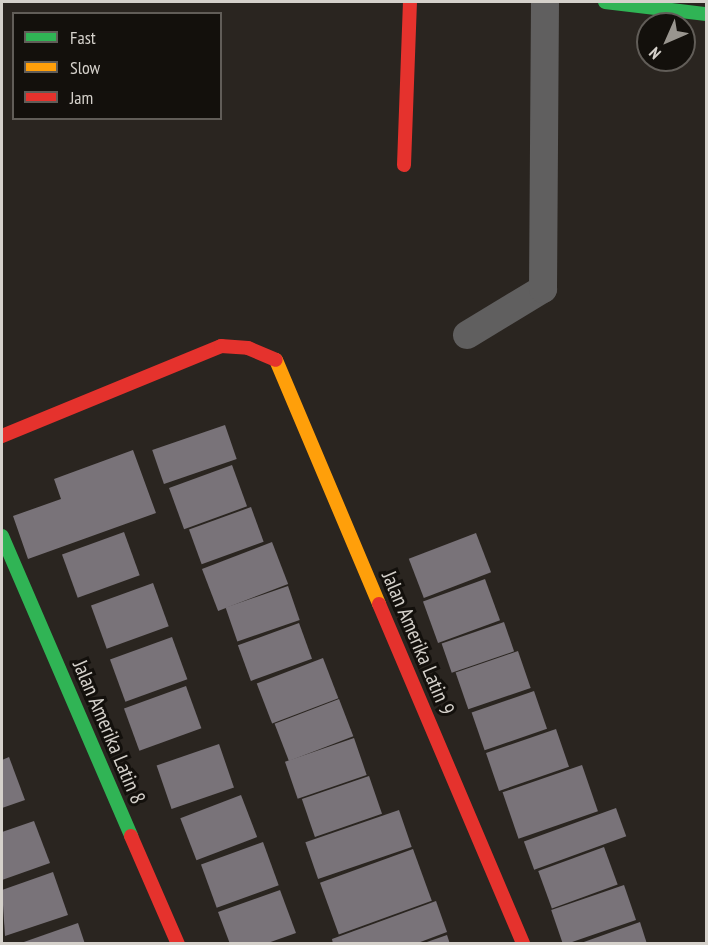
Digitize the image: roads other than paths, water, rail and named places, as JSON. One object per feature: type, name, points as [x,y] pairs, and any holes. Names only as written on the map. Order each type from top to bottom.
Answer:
[{"type":"street","points":[[404,165],[410,2]]},
{"type":"street","points":[[606,2],[706,14]]},
{"type":"street","name":"Jalan Amerika Latin 9","points":[[2,436],[221,346],[248,348],[275,359],[523,944]]},
{"type":"street","name":"Jalan Amerika Latin 8","points":[[2,536],[178,944]]},
{"type":"lane","points":[[467,335],[543,289],[545,2]]}]
